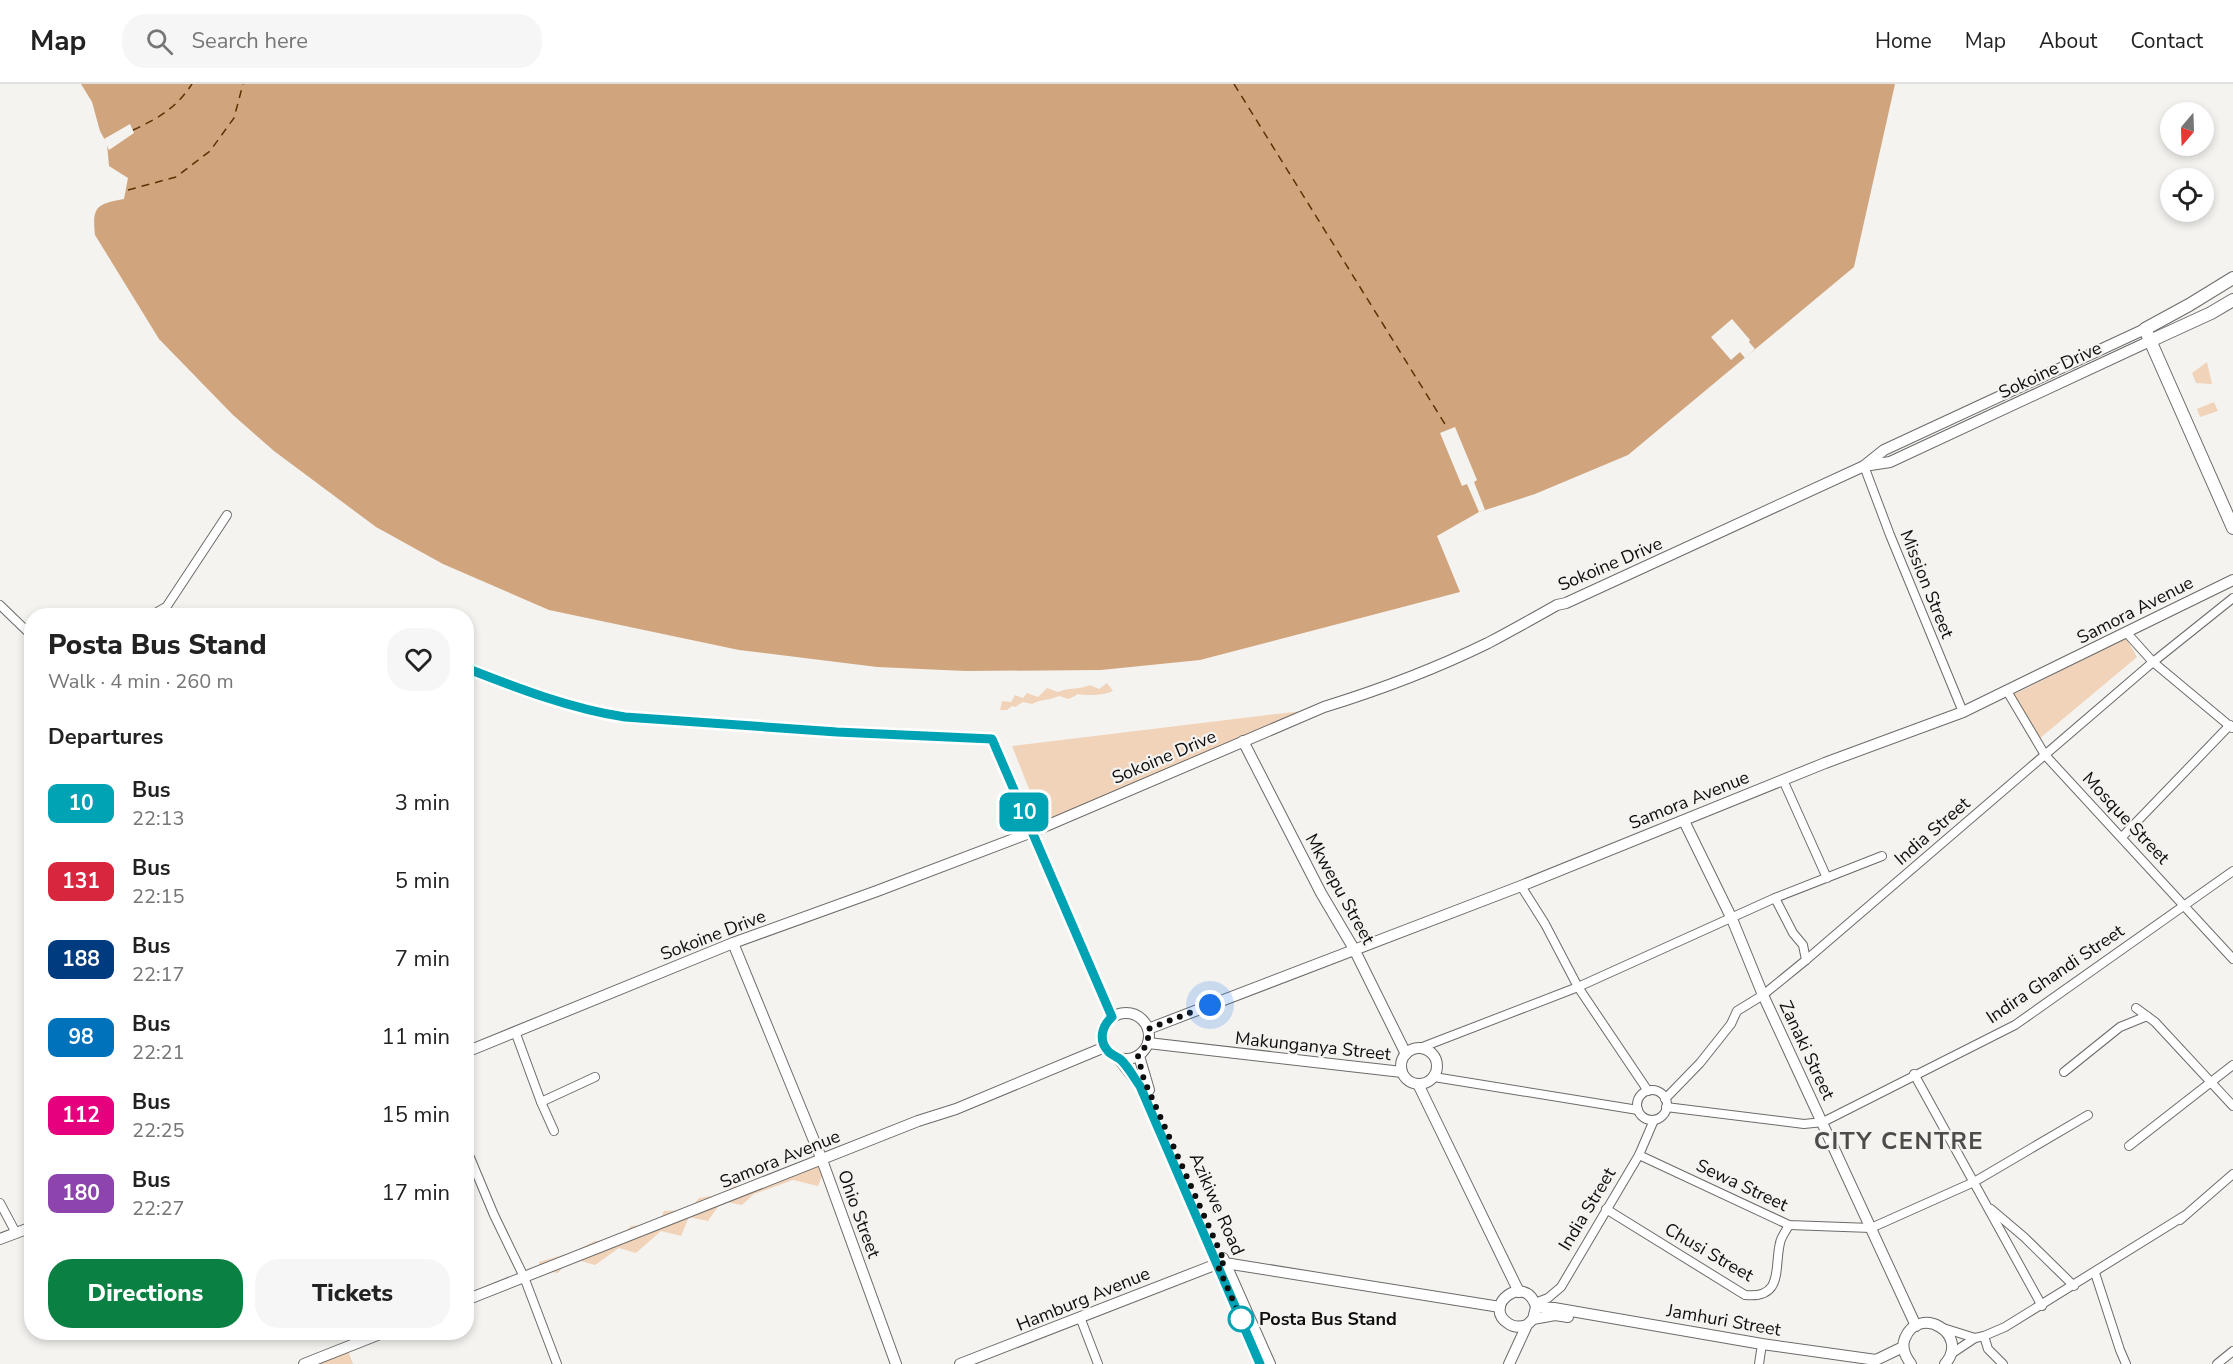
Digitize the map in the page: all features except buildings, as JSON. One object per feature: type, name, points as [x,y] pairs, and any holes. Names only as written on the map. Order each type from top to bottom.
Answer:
[{"type":"main road","points":[[2233,278],[2145,329],[2233,528]]},
{"type":"main road","points":[[2151,341],[2233,300]]},
{"type":"street","name":"Sokoine Drive","points":[[474,1049],[516,1034],[733,943],[1032,832],[1324,707],[1369,693],[1487,643],[1557,605],[1576,599],[1864,466],[1884,450],[2145,329]]},
{"type":"street","name":"Sokoine Drive","points":[[1864,466],[1890,462],[2151,341]]},
{"type":"street","name":"Mission Street","points":[[1864,466],[1963,712]]},
{"type":"street","points":[[164,608],[227,515]]},
{"type":"street","name":"Samora Avenue","points":[[1148,1029],[1521,886],[1783,780],[1963,712],[2233,580]]},
{"type":"street","name":"India Street","points":[[1666,1103],[1731,1024],[1737,1011],[1763,995],[1806,960],[2153,662],[2233,598]]},
{"type":"street","points":[[0,605],[24,628]]},
{"type":"street","points":[[2122,837],[2231,727],[2153,662],[2126,632]]},
{"type":"street","name":"Mosque Street","points":[[2007,691],[2045,755],[2233,959]]},
{"type":"street","points":[[992,739],[1112,1017]]},
{"type":"street","name":"Mkwepu Street","points":[[1243,741],[1321,893],[1354,949],[1406,1054]]},
{"type":"street","points":[[1783,780],[1827,878]]},
{"type":"street","name":"Zanaki Street","points":[[1684,821],[1732,919],[1763,995],[1917,1326]]},
{"type":"street","points":[[1420,1048],[1431,1052],[1437,1068],[1434,1077],[1418,1084],[1409,1080],[1402,1072],[1402,1063],[1406,1054],[1420,1048],[1578,987],[1775,898],[1882,856]]},
{"type":"street","name":"Indira Ghandi Street","points":[[1823,1122],[1914,1074],[2015,1025],[2233,871]]},
{"type":"street","points":[[1521,886],[1545,924],[1578,987],[1648,1091]]},
{"type":"street","points":[[1775,898],[1793,933],[1803,945],[1806,960]]},
{"type":"street","name":"Ohio Street","points":[[733,943],[822,1160],[896,1364]]},
{"type":"street","points":[[2136,1008],[2155,1022],[2233,1106]]},
{"type":"street","points":[[1123,1013],[1131,1014],[1144,1021],[1148,1029],[1148,1043],[1138,1056],[1132,1059],[1119,1059],[1108,1052],[1102,1033],[1112,1017],[1123,1013]]},
{"type":"street","points":[[2064,1071],[2120,1027],[2147,1016]]},
{"type":"street","points":[[516,1034],[554,1131]]},
{"type":"street","name":"Makunganya Street","points":[[1148,1043],[1402,1072]]},
{"type":"street","name":"Samora Avenue","points":[[474,1297],[918,1121],[957,1109],[1105,1047]]},
{"type":"street","name":"Azikiwe Road","points":[[1138,1056],[1144,1080],[1221,1263],[1260,1364]]},
{"type":"street","name":"Azikiwe Road","points":[[1119,1059],[1140,1086],[1269,1364]]},
{"type":"street","points":[[2129,1146],[2233,1065]]},
{"type":"street","points":[[1914,1074],[2042,1306]]},
{"type":"street","points":[[541,1102],[595,1077]]},
{"type":"street","points":[[1434,1077],[1638,1110]]},
{"type":"street","points":[[1418,1084],[1519,1292]]},
{"type":"street","points":[[1666,1103],[1661,1117],[1654,1120],[1644,1118],[1638,1110],[1637,1101],[1648,1091],[1656,1091],[1666,1103],[1804,1124],[1823,1122]]},
{"type":"street","points":[[1871,1228],[1974,1182],[2088,1115]]},
{"type":"street","name":"India Street","points":[[1535,1305],[1561,1287],[1639,1155],[1654,1120]]},
{"type":"street","name":"Sewa Street","points":[[1639,1155],[1789,1226],[1871,1228]]},
{"type":"street","points":[[474,1167],[524,1277],[557,1364]]},
{"type":"street","points":[[1948,1359],[1979,1337],[2006,1328],[2180,1219],[2233,1174]]},
{"type":"street","points":[[0,1203],[16,1233]]},
{"type":"street","points":[[1986,1205],[2024,1236],[2074,1286]]},
{"type":"street","name":"Chusi Street","points":[[1606,1209],[1745,1295],[1762,1294],[1772,1288],[1780,1241],[1789,1226]]},
{"type":"street","points":[[0,1239],[24,1230]]},
{"type":"street","points":[[1221,1263],[1500,1307]]},
{"type":"street","name":"Hamburg Avenue","points":[[960,1364],[1221,1263]]},
{"type":"street","points":[[2095,1273],[2126,1364]]},
{"type":"street","points":[[1509,1364],[1530,1322],[1535,1305],[1530,1296],[1519,1292],[1507,1295],[1500,1307],[1501,1316],[1513,1327],[1516,1335],[1516,1348]]},
{"type":"street","name":"Jamhuri Street","points":[[1535,1305],[1852,1364]]},
{"type":"street","name":"Jamhuri Street","points":[[1530,1322],[1555,1315],[1762,1347],[1876,1360],[1904,1347]]},
{"type":"street","points":[[1080,1317],[1098,1364]]},
{"type":"street","points":[[1513,1327],[1530,1322]]},
{"type":"street","points":[[1911,1364],[1904,1347],[1908,1333],[1917,1326],[1930,1323],[1979,1337],[2003,1364]]},
{"type":"street","points":[[1943,1328],[1951,1340],[1948,1359]]},
{"type":"street","points":[[304,1364],[366,1340]]},
{"type":"street","points":[[1759,1364],[1762,1347]]},
{"type":"street","points":[[2217,1364],[2233,1351]]},
{"type":"shaded area","points":[[81,84],[1895,84],[1854,267],[1628,455],[1535,494],[1479,512],[1437,536],[1460,592],[1200,660],[1101,670],[966,671],[877,667],[739,650],[549,610],[443,564],[376,527],[274,451],[233,415],[159,339],[95,235],[95,213],[102,205],[124,199],[128,178],[109,166],[107,144],[100,131],[92,102]]},
{"type":"shaded area","points":[[2207,362],[2212,384],[2196,383],[2192,373]]},
{"type":"shaded area","points":[[2214,402],[2218,411],[2200,417],[2197,409]]},
{"type":"shaded area","points":[[2126,638],[2137,657],[2039,739],[2013,695]]},
{"type":"shaded area","points":[[1107,683],[1113,691],[1096,695],[1078,694],[1069,699],[1059,696],[1032,704],[1023,702],[1007,710],[1000,710],[1002,701],[1011,702],[1015,695],[1023,698],[1027,693],[1038,697],[1047,688],[1058,692],[1090,685],[1099,689]]},
{"type":"shaded area","points":[[1302,711],[1043,824],[1012,746]]},
{"type":"shaded area","points":[[812,1158],[824,1171],[818,1186],[793,1180],[754,1194],[742,1205],[722,1201],[708,1221],[689,1217],[681,1236],[661,1231],[636,1253],[619,1248],[595,1265],[571,1258],[558,1273],[539,1270],[539,1262],[573,1252],[595,1241],[617,1240],[631,1226],[658,1224],[664,1211],[689,1210],[699,1198],[723,1194],[734,1186],[753,1188],[758,1178],[794,1171]]},
{"type":"shaded area","points":[[347,1348],[353,1364],[310,1364]]},
{"type":"pier","points":[[130,124],[134,133],[109,150],[104,139]]},
{"type":"pier","points":[[1732,319],[1755,349],[1745,358],[1740,352],[1731,360],[1711,337]]},
{"type":"pier","points":[[1455,427],[1477,480],[1474,482],[1485,510],[1479,512],[1467,484],[1462,486],[1440,433]]},
{"type":"ferry route","points":[[133,130],[166,112],[180,100],[192,84]]},
{"type":"ferry route","points":[[128,190],[176,177],[210,151],[234,118],[243,84]]},
{"type":"ferry route","points":[[1234,84],[1448,429]]},
{"type":"bus line","name":"10","points":[[474,671],[558,700],[625,717],[837,732],[992,739],[1112,1017],[1102,1033],[1102,1041],[1108,1052],[1119,1059],[1140,1086],[1260,1364]]},
{"type":"place","name":"Posta Bus Stand","points":[[1241,1319]]},
{"type":"district","name":"CITY CENTRE","points":[[1899,1141]]},
{"type":"route","points":[[1210,1005],[1148,1029],[1148,1043],[1145,1051],[1138,1056],[1144,1080],[1225,1263],[1217,1264],[1241,1319]]}]
